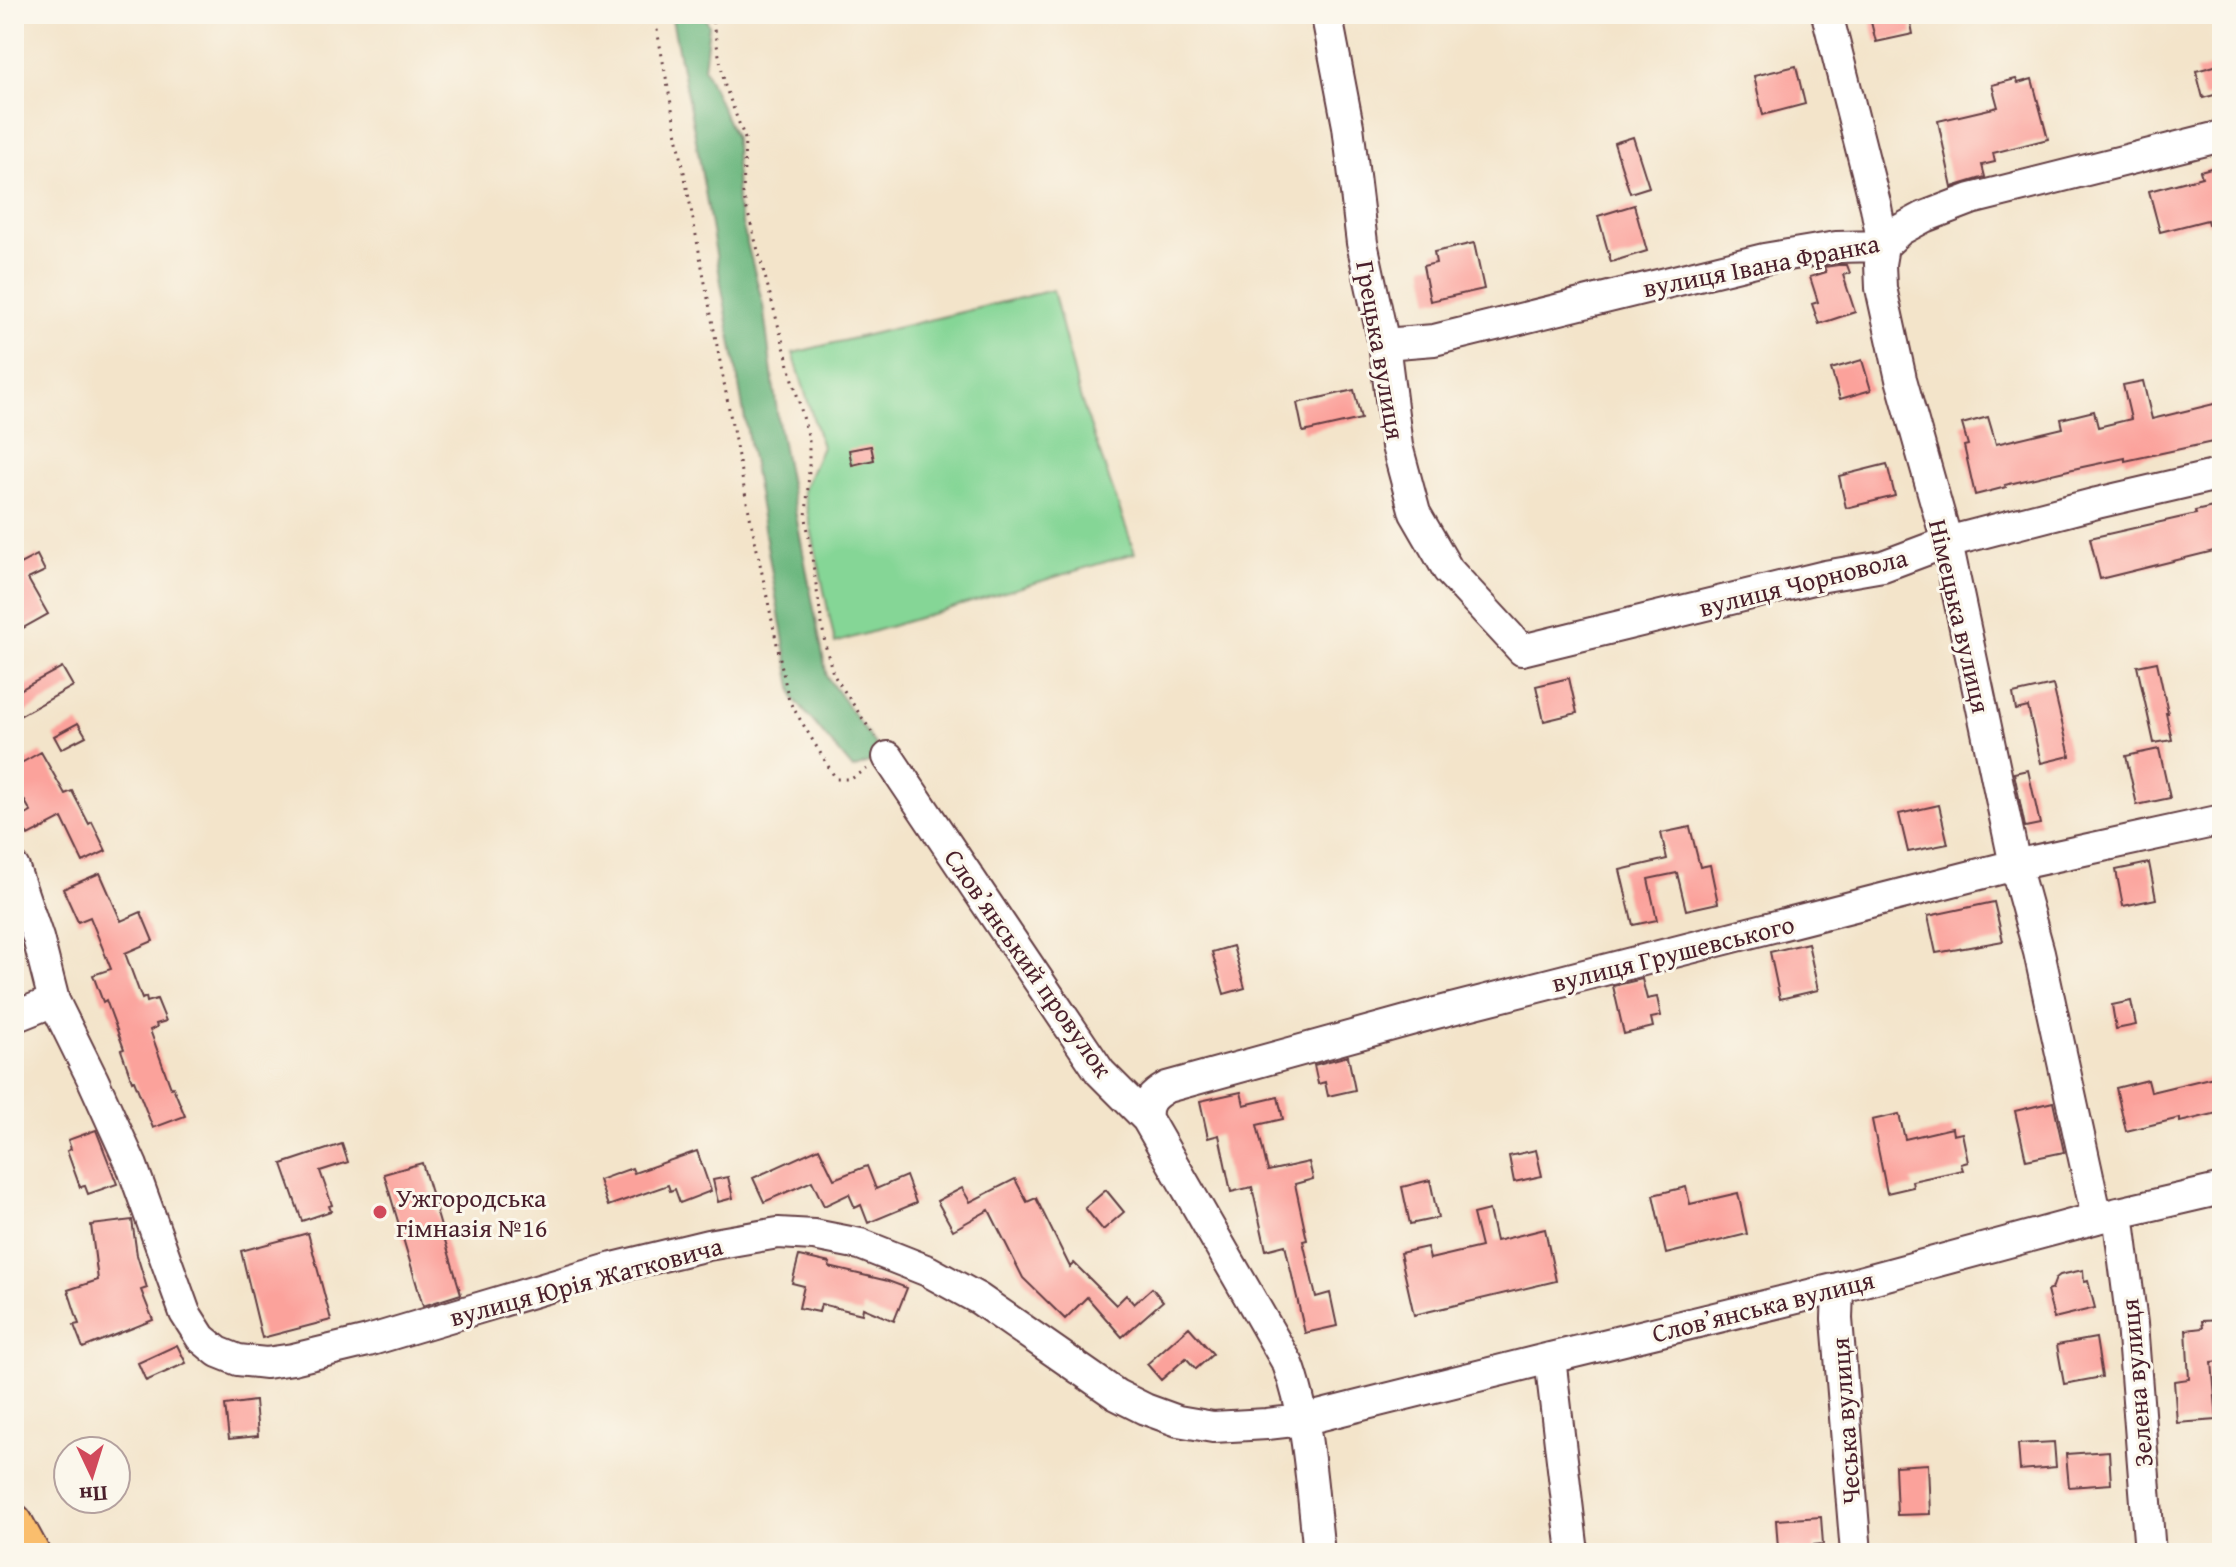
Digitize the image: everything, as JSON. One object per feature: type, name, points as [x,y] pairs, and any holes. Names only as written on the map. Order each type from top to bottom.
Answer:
[{"type":"main road","points":[[14,1522],[31,1553]]},
{"type":"street","name":"Грецька вулиця","points":[[1331,14],[1328,22],[1348,126],[1362,243],[1384,344],[1397,446],[1415,513],[1448,570],[1522,650]]},
{"type":"street","name":"Німецька вулиця","points":[[1827,14],[1876,207],[1883,246],[1881,288],[1901,379],[1947,542],[2015,865],[2108,1216]]},
{"type":"street","name":"вулиця Івана Франка","points":[[1384,344],[1434,340],[1764,259],[1836,247],[1883,246],[1900,230],[1924,217],[1971,199],[2222,136]]},
{"type":"street","name":"вулиця Чорновола","points":[[1522,650],[1825,576],[1883,566],[1947,542],[2222,474]]},
{"type":"street","name":"Словʼянський провулок","points":[[888,757],[1100,1072],[1147,1119],[1288,1364],[1296,1386],[1302,1420],[1319,1553]]},
{"type":"street","name":"вулиця Грушевського","points":[[1147,1119],[1149,1102],[1167,1087],[1432,1014],[2015,865],[2222,820]]},
{"type":"street","name":"вулиця Юрія Жатковича","points":[[14,868],[38,938],[54,1001],[132,1166],[185,1313],[201,1338],[218,1352],[238,1360],[266,1363],[293,1359],[353,1345],[613,1268],[708,1245],[778,1233],[814,1235],[860,1244],[928,1271],[979,1299],[1117,1395],[1145,1409],[1178,1421],[1213,1427],[1302,1420]]},
{"type":"street","points":[[14,1017],[54,1001]]},
{"type":"street","name":"Словʼянська вулиця","points":[[1302,1420],[1838,1288],[2222,1189]]},
{"type":"street","name":"Зелена вулиця","points":[[2108,1216],[2132,1324],[2150,1553]]},
{"type":"street","name":"Чеська вулиця","points":[[1838,1288],[1837,1319],[1856,1553]]},
{"type":"street","points":[[1550,1358],[1573,1553]]},
{"type":"path","points":[[654,14],[744,488],[789,701],[836,779],[851,779],[888,757],[833,674],[825,644],[806,518],[809,439],[743,195],[745,139],[725,86],[711,14]]},
{"type":"green space","points":[[671,14],[703,14],[709,25],[704,68],[735,138],[737,204],[763,305],[779,427],[827,677],[879,750],[871,762],[853,769],[794,699]]},
{"type":"green space","points":[[1053,290],[1080,397],[1135,553],[835,643],[803,490],[822,447],[793,353]]},
{"type":"building","points":[[1869,14],[1909,14],[1913,34],[1876,42]]},
{"type":"building","points":[[2222,64],[2222,93],[2203,98],[2196,71]]},
{"type":"building","points":[[1796,66],[1805,104],[1763,115],[1754,76]]},
{"type":"building","points":[[2016,79],[2018,83],[2032,79],[2048,139],[1993,153],[1995,162],[1982,165],[1985,177],[1952,187],[1938,121],[1998,107],[1992,85]]},
{"type":"building","points":[[1633,137],[1649,187],[1630,193],[1614,143]]},
{"type":"building","points":[[2222,165],[2222,220],[2208,224],[2207,220],[2160,232],[2149,191],[2202,177],[2200,171]]},
{"type":"building","points":[[1634,205],[1647,251],[1611,262],[1598,216]]},
{"type":"building","points":[[1474,243],[1484,289],[1430,301],[1423,266],[1436,263],[1434,252]]},
{"type":"building","points":[[1847,265],[1850,273],[1843,275],[1855,312],[1819,324],[1812,304],[1818,302],[1810,277],[1826,272],[1824,267]]},
{"type":"building","points":[[1862,360],[1871,390],[1840,399],[1831,369]]},
{"type":"building","points":[[2143,381],[2152,419],[2222,402],[2222,440],[2073,469],[1975,495],[1962,424],[1988,417],[1996,444],[2063,428],[2061,419],[2094,411],[2098,427],[2131,419],[2123,385]]},
{"type":"building","points":[[1354,390],[1361,419],[1303,432],[1297,403]]},
{"type":"building","points":[[871,446],[874,460],[852,465],[849,450]]},
{"type":"building","points":[[1887,464],[1895,496],[1846,508],[1839,476]]},
{"type":"building","points":[[2222,505],[2222,549],[2100,579],[2090,538],[2196,514],[2195,511]]},
{"type":"building","points":[[14,553],[20,564],[37,555],[45,571],[28,579],[48,614],[14,633]]},
{"type":"building","points":[[2157,662],[2172,740],[2154,743],[2137,666]]},
{"type":"building","points":[[62,667],[73,686],[14,719],[14,693]]},
{"type":"building","points":[[1569,678],[1577,713],[1544,721],[1536,686]]},
{"type":"building","points":[[2053,685],[2070,756],[2041,763],[2028,707],[2016,710],[2013,694]]},
{"type":"building","points":[[78,723],[86,736],[61,749],[54,736]]},
{"type":"building","points":[[2159,749],[2170,798],[2137,805],[2126,756]]},
{"type":"building","points":[[41,752],[65,794],[72,791],[106,851],[83,862],[62,818],[28,836],[19,819],[31,812],[14,782],[14,767]]},
{"type":"building","points":[[2028,770],[2040,824],[2025,827],[2014,773]]},
{"type":"building","points":[[1939,805],[1948,844],[1908,852],[1899,814]]},
{"type":"building","points":[[1690,827],[1700,867],[1710,865],[1718,903],[1686,910],[1677,873],[1648,879],[1657,920],[1633,925],[1620,870],[1667,859],[1661,833]]},
{"type":"building","points":[[2149,863],[2156,899],[2123,906],[2116,870]]},
{"type":"building","points":[[100,873],[121,921],[141,912],[153,941],[125,953],[142,999],[146,997],[147,1002],[157,999],[166,1021],[150,1030],[171,1088],[185,1116],[153,1128],[132,1081],[106,1000],[103,1002],[93,975],[111,969],[90,917],[78,922],[63,889]]},
{"type":"building","points":[[1994,902],[2003,941],[1936,953],[1928,916]]},
{"type":"building","points":[[1808,943],[1818,990],[1780,999],[1770,952]]},
{"type":"building","points":[[1233,946],[1245,988],[1224,994],[1212,952]]},
{"type":"building","points":[[1642,979],[1647,999],[1657,997],[1661,1016],[1651,1018],[1653,1027],[1624,1034],[1613,986]]},
{"type":"building","points":[[2131,1001],[2136,1025],[2116,1029],[2112,1005]]},
{"type":"building","points":[[1348,1056],[1355,1090],[1328,1096],[1325,1082],[1318,1084],[1314,1065]]},
{"type":"building","points":[[2222,1075],[2222,1112],[2126,1131],[2116,1088],[2148,1080],[2151,1092]]},
{"type":"building","points":[[1241,1092],[1244,1105],[1278,1097],[1283,1119],[1257,1125],[1268,1171],[1309,1162],[1313,1179],[1295,1184],[1307,1240],[1303,1241],[1316,1297],[1330,1293],[1337,1326],[1305,1333],[1285,1245],[1266,1250],[1252,1187],[1231,1192],[1219,1135],[1208,1138],[1200,1101]]},
{"type":"building","points":[[2053,1102],[2064,1152],[2026,1160],[2015,1111]]},
{"type":"building","points":[[1899,1114],[1905,1139],[1952,1128],[1953,1135],[1962,1133],[1968,1162],[1961,1164],[1963,1170],[1912,1181],[1913,1187],[1887,1193],[1872,1120]]},
{"type":"building","points":[[96,1130],[117,1184],[88,1194],[85,1186],[80,1187],[67,1151],[71,1149],[68,1140]]},
{"type":"building","points":[[342,1144],[348,1162],[320,1171],[332,1205],[329,1206],[331,1211],[302,1221],[282,1164]]},
{"type":"building","points":[[819,1148],[834,1179],[867,1166],[876,1189],[906,1176],[916,1203],[868,1223],[861,1205],[855,1208],[849,1194],[824,1206],[812,1181],[764,1202],[753,1178]]},
{"type":"building","points":[[1536,1150],[1542,1176],[1514,1182],[1509,1156]]},
{"type":"building","points":[[697,1151],[711,1191],[680,1203],[675,1189],[670,1191],[668,1185],[608,1206],[599,1180],[632,1168],[634,1173]]},
{"type":"building","points":[[422,1163],[461,1294],[423,1306],[384,1174]]},
{"type":"building","points":[[728,1177],[733,1198],[718,1202],[713,1180]]},
{"type":"building","points":[[1015,1179],[1027,1202],[1036,1198],[1070,1267],[1074,1263],[1116,1305],[1126,1295],[1134,1304],[1152,1288],[1163,1301],[1122,1337],[1087,1297],[1065,1319],[1023,1278],[989,1210],[953,1230],[937,1201],[962,1188],[970,1202]]},
{"type":"building","points":[[1430,1180],[1438,1218],[1410,1224],[1402,1187]]},
{"type":"building","points":[[1686,1187],[1690,1204],[1738,1193],[1747,1234],[1666,1254],[1653,1195]]},
{"type":"building","points":[[1106,1190],[1124,1212],[1103,1230],[1085,1208]]},
{"type":"building","points":[[1489,1210],[1496,1241],[1545,1229],[1556,1281],[1414,1315],[1400,1253],[1427,1247],[1430,1259],[1481,1247],[1473,1214]]},
{"type":"building","points":[[132,1220],[137,1255],[147,1288],[141,1290],[153,1320],[83,1348],[74,1325],[79,1324],[68,1290],[98,1280],[91,1225]]},
{"type":"building","points":[[308,1233],[331,1320],[262,1338],[241,1251]]},
{"type":"building","points":[[799,1256],[907,1288],[894,1321],[863,1308],[862,1314],[821,1304],[819,1312],[799,1308],[804,1286],[792,1283]]},
{"type":"building","points":[[2083,1270],[2084,1282],[2088,1281],[2095,1308],[2054,1318],[2047,1291],[2052,1289],[2060,1275]]},
{"type":"building","points":[[2222,1320],[2222,1361],[2212,1362],[2217,1420],[2177,1423],[2174,1381],[2189,1379],[2186,1330],[2203,1328],[2202,1321]]},
{"type":"building","points":[[1189,1327],[1213,1354],[1196,1369],[1186,1358],[1161,1380],[1147,1364]]},
{"type":"building","points":[[2096,1338],[2102,1377],[2064,1384],[2057,1345]]},
{"type":"building","points":[[177,1345],[186,1363],[146,1381],[138,1363]]},
{"type":"building","points":[[255,1401],[258,1436],[229,1439],[225,1405]]},
{"type":"building","points":[[2054,1442],[2056,1467],[2020,1470],[2018,1444]]},
{"type":"building","points":[[2109,1451],[2111,1484],[2069,1487],[2066,1454]]},
{"type":"building","points":[[1928,1464],[1930,1514],[1897,1515],[1895,1466]]},
{"type":"building","points":[[1821,1517],[1823,1544],[1814,1545],[1815,1553],[1791,1553],[1790,1547],[1778,1548],[1776,1520]]},
{"type":"place","name":"Ужгородська гімназія №16","points":[[380,1212]]}]
